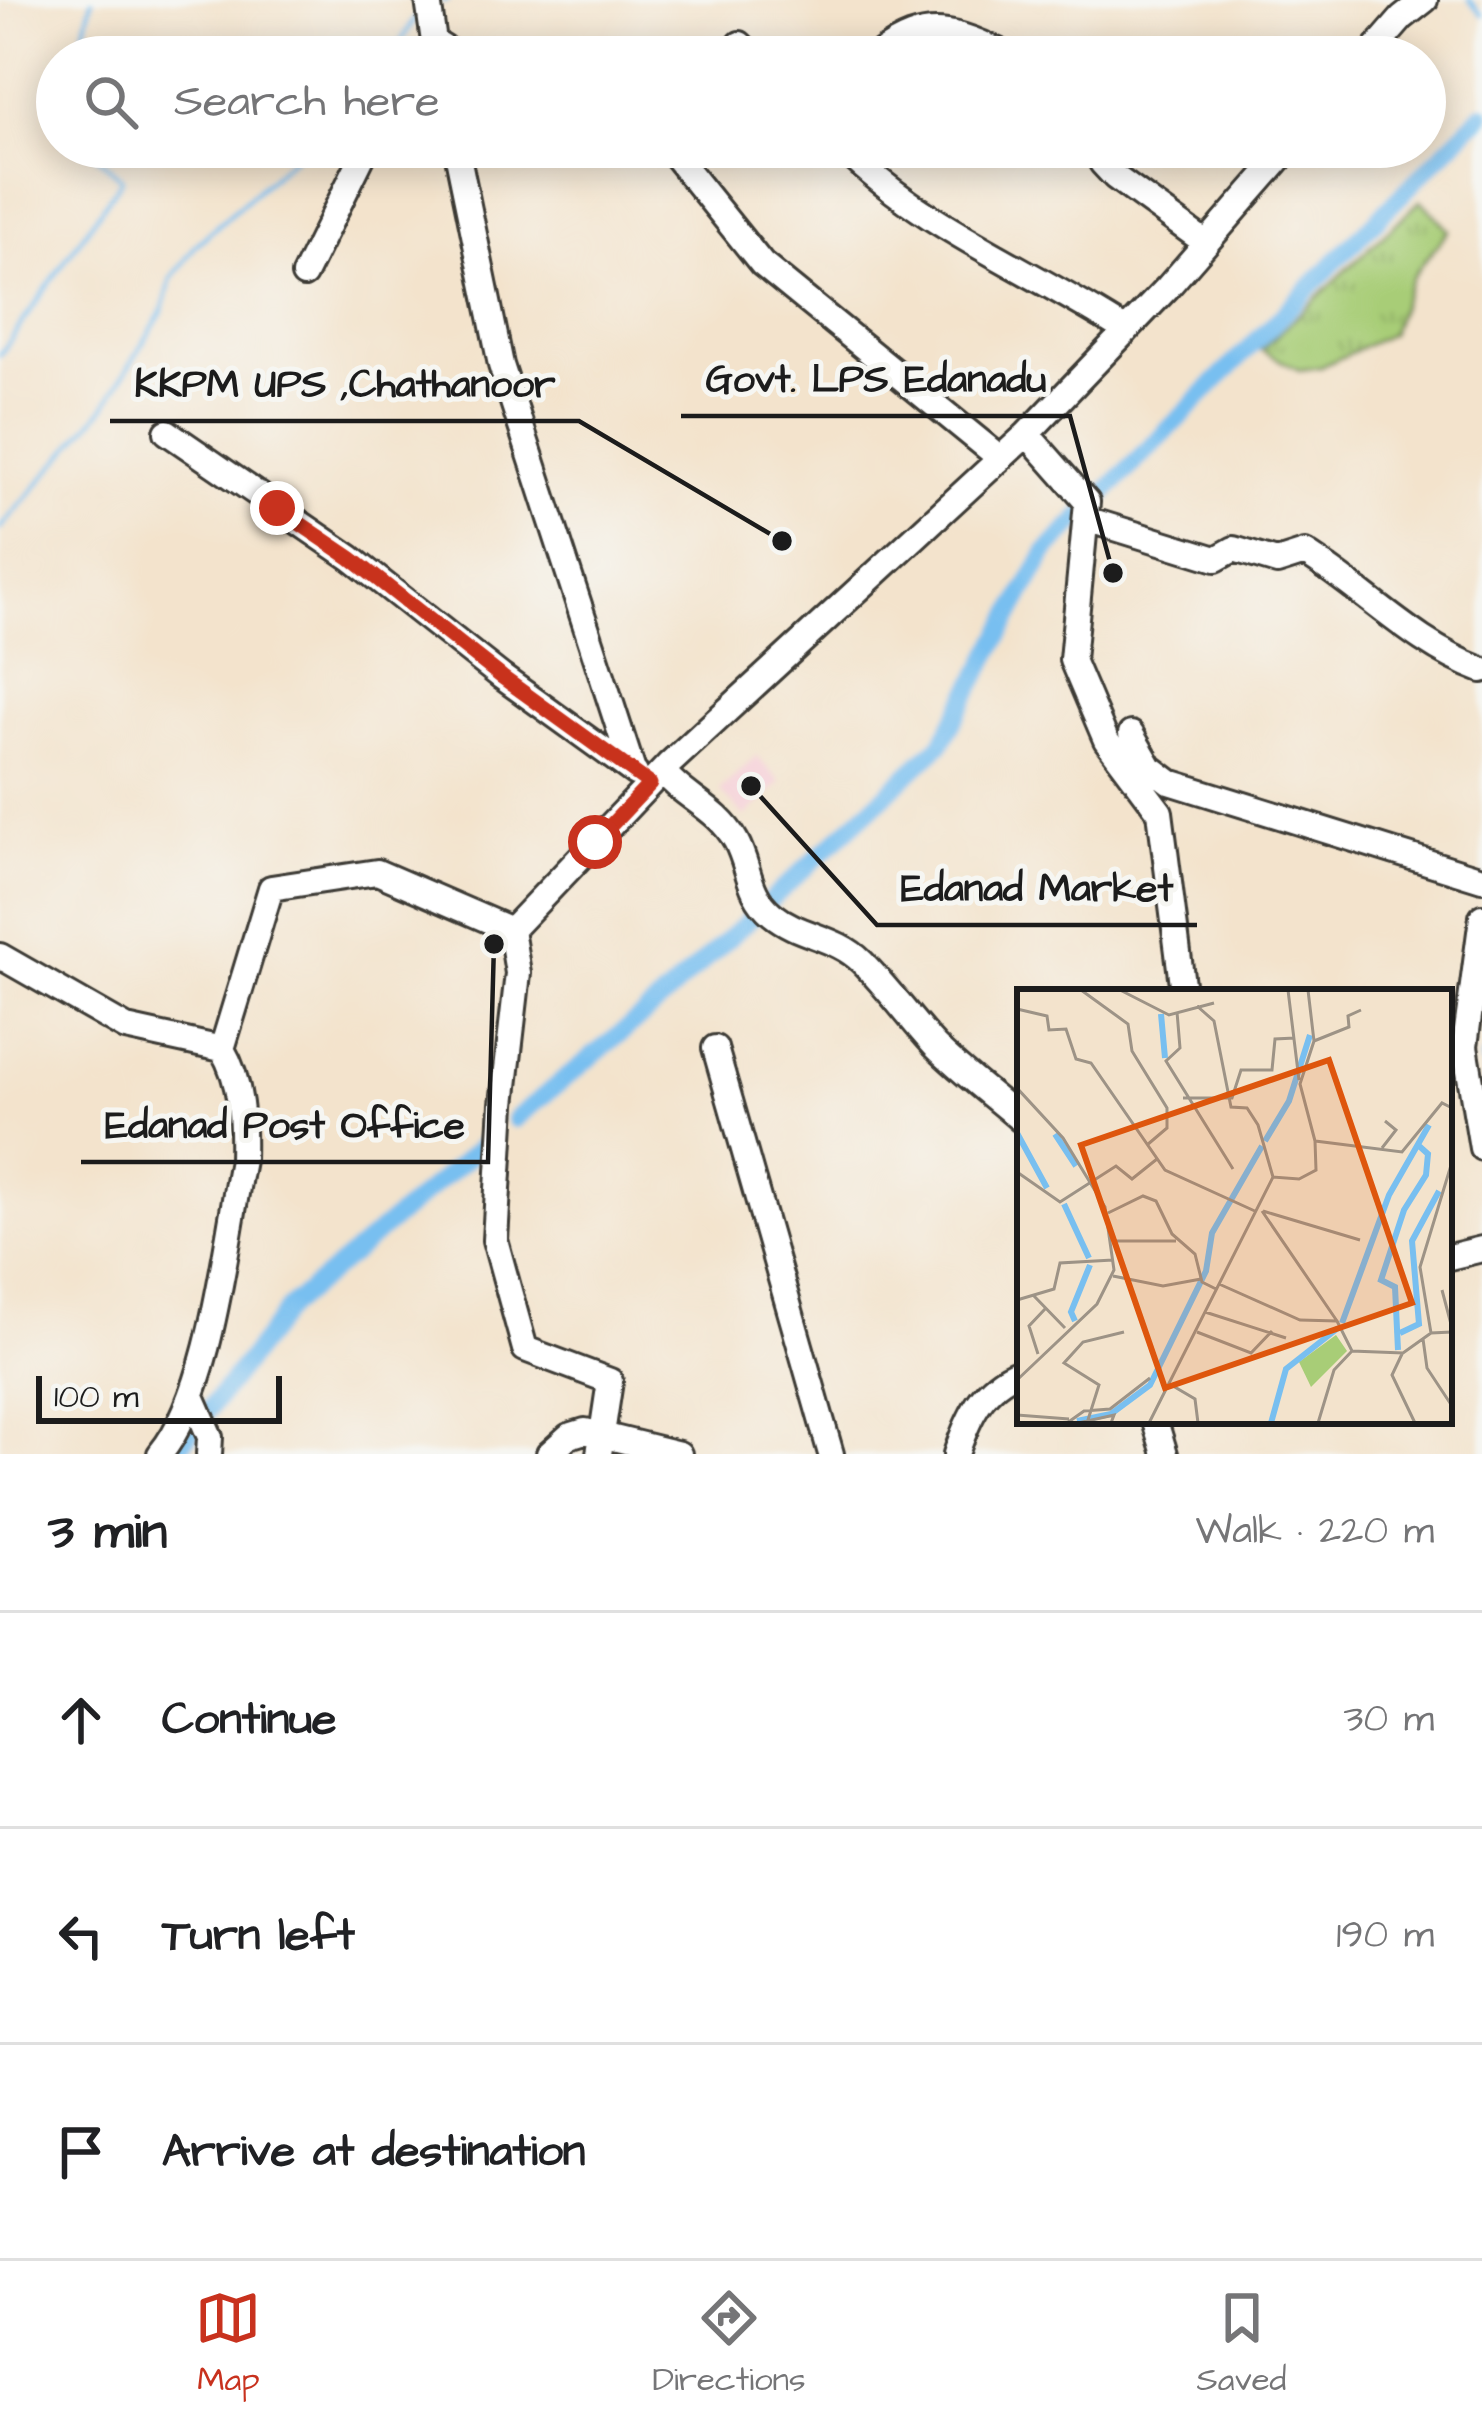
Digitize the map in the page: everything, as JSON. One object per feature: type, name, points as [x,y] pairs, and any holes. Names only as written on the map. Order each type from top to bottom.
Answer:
[{"type":"street","points":[[1386,36],[1425,0]]},
{"type":"street","points":[[913,36],[934,30],[964,36]]},
{"type":"street","points":[[304,274],[357,168]]},
{"type":"street","points":[[460,168],[502,365],[649,775]]},
{"type":"street","points":[[685,168],[762,264],[1000,458]]},
{"type":"street","points":[[863,168],[953,234],[1126,331]]},
{"type":"street","points":[[1106,168],[1206,243]]},
{"type":"street","points":[[601,1443],[610,1381],[525,1349],[495,1240],[503,1104],[518,973],[512,930],[649,775],[1027,434],[1272,168]]},
{"type":"street","points":[[167,432],[351,558],[502,677],[718,817],[738,844],[745,874],[767,909],[840,943],[938,1048],[1017,1115]]},
{"type":"street","points":[[1027,434],[1087,502],[1072,660],[1106,740],[1160,812],[1183,989]]},
{"type":"street","points":[[1085,519],[1216,559],[1234,549],[1277,562],[1305,553],[1409,634],[1482,670]]},
{"type":"street","points":[[1131,734],[1150,767],[1170,782],[1482,879]]},
{"type":"street","points":[[209,1454],[211,1437],[199,1410],[202,1364],[242,1160],[238,1089],[221,1049],[271,888],[376,872],[512,930]]},
{"type":"street","points":[[1482,917],[1457,1046],[1482,1148]]},
{"type":"street","points":[[0,956],[126,1028],[221,1049]]},
{"type":"street","points":[[715,1048],[831,1454]]},
{"type":"street","points":[[1452,1255],[1482,1249]]},
{"type":"street","points":[[956,1454],[988,1389],[1017,1373]]},
{"type":"street","points":[[160,1454],[199,1410]]},
{"type":"street","points":[[1156,1424],[1165,1454]]},
{"type":"street","points":[[549,1454],[569,1436],[585,1431],[601,1443],[679,1454]]},
{"type":"shaded area","points":[[756,756],[781,782],[745,817],[720,790]]},
{"type":"green space","points":[[1421,200],[1449,230],[1412,277],[1390,334],[1321,367],[1299,370],[1261,350]]},
{"type":"waterway","points":[[83,36],[92,0]]},
{"type":"waterway","points":[[443,2],[448,0]]},
{"type":"waterway","points":[[1469,0],[1482,15]]},
{"type":"waterway","points":[[404,36],[418,13]]},
{"type":"waterway","points":[[1446,150],[1482,114]]},
{"type":"waterway","points":[[0,355],[122,179],[110,168]]},
{"type":"waterway","points":[[0,529],[104,408],[162,312],[172,278],[196,245],[282,168]]},
{"type":"waterway","points":[[515,1119],[657,1004],[941,744],[1047,551],[1428,168]]},
{"type":"waterway","points":[[1482,1057],[1482,1063]]},
{"type":"waterway","points":[[174,1454],[289,1307],[490,1139]]},
{"type":"place","name":"KKPM UPS ,Chathanoor","points":[[782,541]]},
{"type":"place","name":"Govt. LPS Edanadu","points":[[1113,573]]},
{"type":"place","name":"Edanad Market","points":[[751,786]]},
{"type":"place","name":"Edanad Post Office","points":[[494,944]]},
{"type":"route","points":[[277,508],[351,558],[502,677],[650,784],[595,842]]}]
